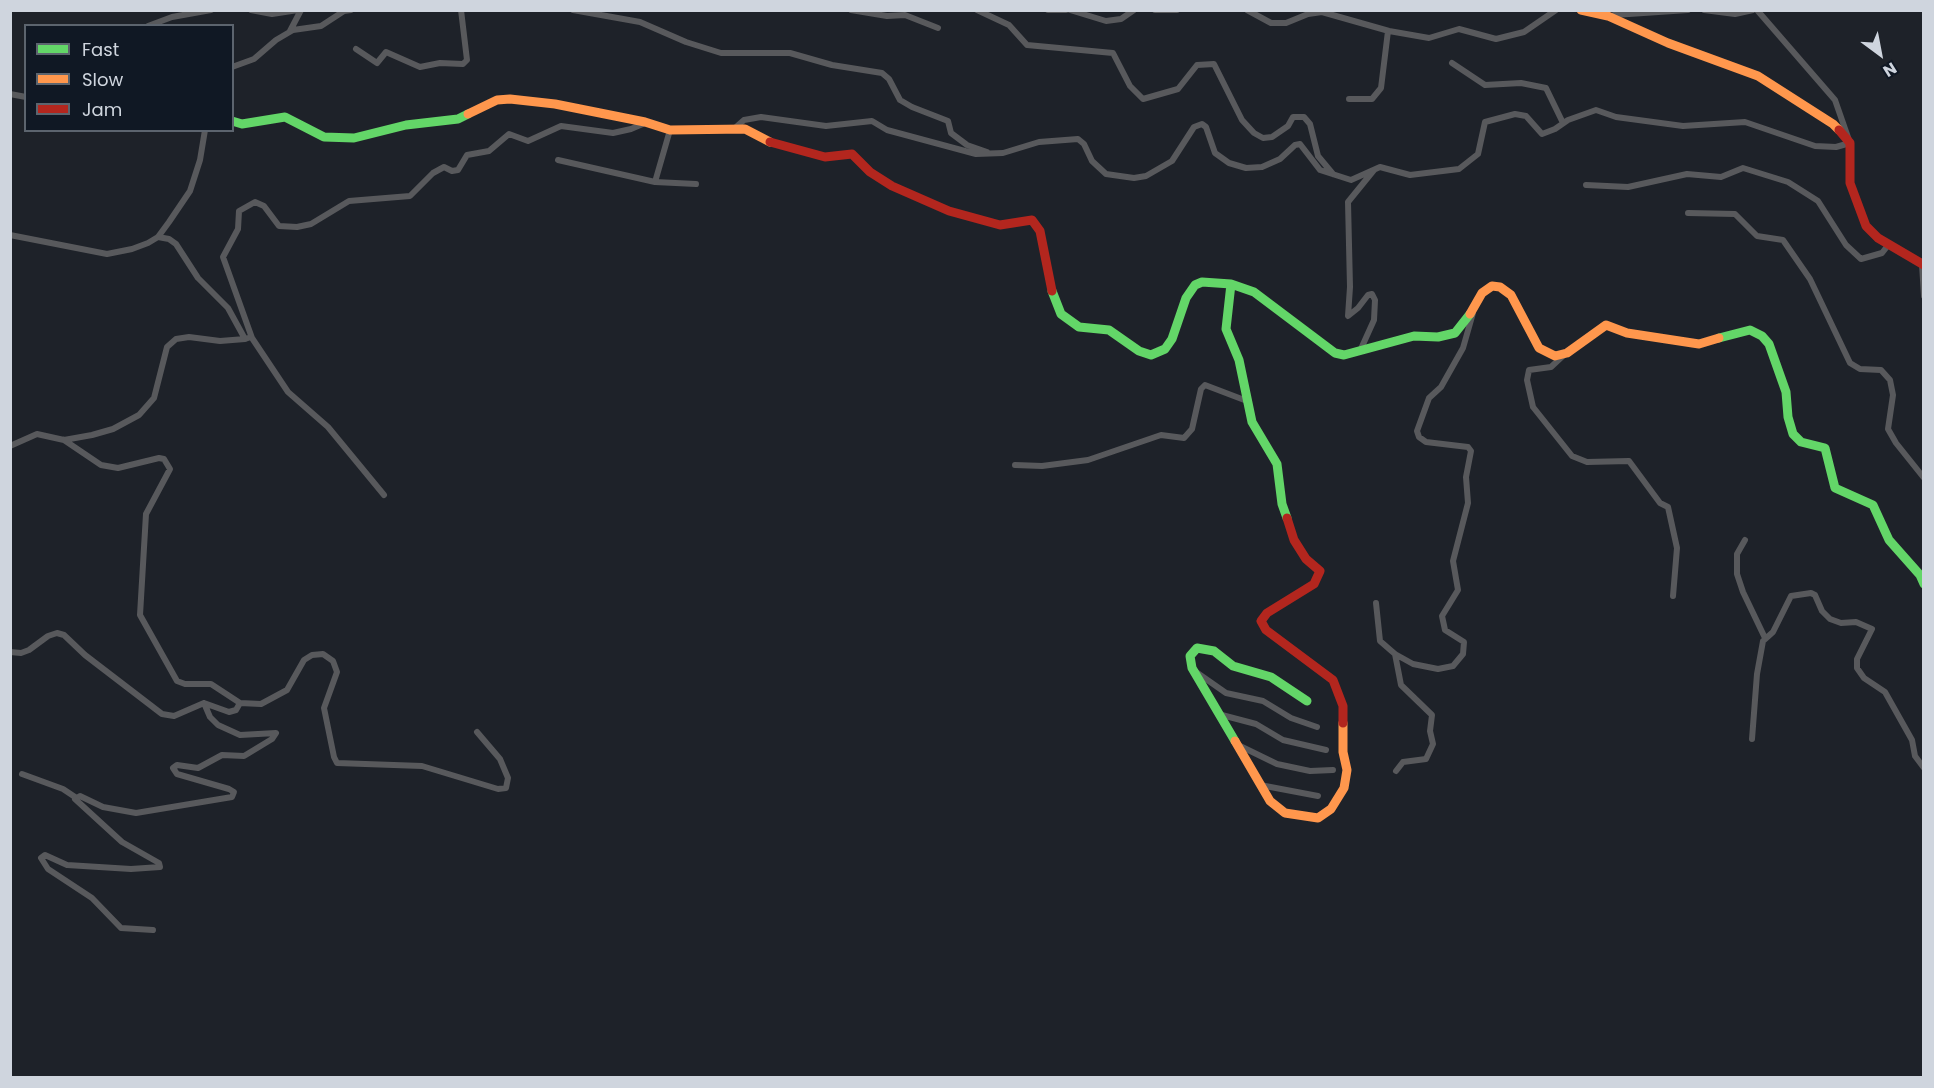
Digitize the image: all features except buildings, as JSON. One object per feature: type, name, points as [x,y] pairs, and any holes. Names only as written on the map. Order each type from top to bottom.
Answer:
[{"type":"main road","points":[[1581,10],[1608,16],[1668,43],[1775,85],[1833,124],[1850,143],[1850,183],[1857,207],[1866,226],[1923,264]]},
{"type":"main road","points":[[234,122],[242,124],[285,117],[324,137],[354,138],[406,125],[458,118],[497,100],[510,99],[555,104],[645,122],[670,130],[746,129],[765,141],[825,157],[852,154],[870,172],[892,186],[949,211],[1000,225],[1028,218],[1032,220],[1040,231],[1048,282],[1061,314],[1079,327],[1109,330],[1148,354],[1165,349],[1172,339],[1186,298],[1195,285],[1210,282],[1231,284],[1254,292],[1335,353],[1344,355],[1413,336],[1448,336],[1461,328],[1486,289],[1500,287],[1511,295],[1539,348],[1555,356],[1567,353],[1606,325],[1627,333],[1684,344],[1708,344],[1737,331],[1750,330],[1756,332],[1769,344],[1786,392],[1788,417],[1793,434],[1801,442],[1825,448],[1835,488],[1873,505],[1889,540],[1920,575],[1923,584]]},
{"type":"main road","points":[[1231,284],[1226,329],[1239,360],[1254,427],[1277,464],[1284,511],[1294,540],[1306,559],[1320,571],[1314,584],[1267,613],[1261,621],[1266,630],[1337,686],[1343,706],[1343,752],[1347,770],[1344,788],[1326,815],[1318,818],[1279,811],[1260,785],[1217,714],[1193,670],[1190,656],[1197,648],[1202,647],[1214,651],[1233,666],[1271,676],[1307,701]]},
{"type":"street","points":[[153,24],[172,17],[211,10]]},
{"type":"street","points":[[251,10],[272,14],[300,10]]},
{"type":"street","points":[[290,32],[300,10]]},
{"type":"street","points":[[234,66],[254,59],[290,32],[321,26],[344,11],[351,10]]},
{"type":"street","points":[[356,49],[376,63],[386,52],[420,67],[440,63],[463,64],[467,60],[461,10]]},
{"type":"street","points":[[573,10],[640,22],[686,42],[721,53],[790,53],[832,65],[882,73],[890,78],[900,100],[912,107],[948,120],[951,133],[967,145],[997,154]]},
{"type":"street","points":[[850,10],[887,16],[905,15],[938,28]]},
{"type":"street","points":[[977,10],[1009,26],[1027,45],[1113,53],[1130,87],[1143,99],[1178,89],[1197,65],[1214,64],[1242,120],[1254,133],[1263,138],[1272,137],[1288,126],[1293,117],[1304,117],[1310,124],[1318,156],[1336,176]]},
{"type":"street","points":[[1048,10],[1068,10],[1106,21],[1116,21],[1134,10]]},
{"type":"street","points":[[1155,10],[1177,10]]},
{"type":"street","points":[[1247,10],[1272,23],[1281,24],[1322,12],[1388,31],[1430,38],[1459,29],[1496,39],[1524,32],[1556,10]]},
{"type":"street","points":[[1608,16],[1688,10]]},
{"type":"street","points":[[1704,10],[1735,14],[1752,10]]},
{"type":"street","points":[[735,128],[744,120],[761,117],[826,126],[872,121],[887,130],[966,153],[997,154],[1039,142],[1078,139],[1084,144],[1092,161],[1106,174],[1116,178],[1141,177],[1172,161],[1194,127],[1202,124],[1206,127],[1215,153],[1229,163],[1246,168],[1262,167],[1280,159],[1295,145],[1300,144],[1320,170],[1351,180],[1377,168],[1416,176],[1459,169],[1478,154],[1485,122],[1490,119],[1522,115],[1542,134],[1596,110],[1616,117],[1683,126],[1745,122],[1815,146],[1836,147],[1850,143],[1835,100],[1757,10]]},
{"type":"street","points":[[1349,99],[1367,100],[1377,95],[1381,87],[1388,31]]},
{"type":"street","points":[[1452,63],[1485,85],[1521,83],[1546,88],[1563,123]]},
{"type":"street","points":[[248,338],[223,257],[238,229],[240,211],[247,204],[260,204],[279,226],[294,228],[311,224],[348,201],[410,196],[433,173],[444,167],[452,171],[458,170],[467,155],[489,152],[509,134],[528,141],[561,126],[613,133],[631,129],[645,122]]},
{"type":"street","points":[[655,182],[670,130]]},
{"type":"street","points":[[10,235],[107,254],[140,247],[158,237],[190,191],[206,132]]},
{"type":"street","points":[[558,160],[655,182],[696,184]]},
{"type":"street","points":[[1360,351],[1374,320],[1375,300],[1372,294],[1368,294],[1353,313],[1347,316],[1350,287],[1348,202],[1377,168]]},
{"type":"street","points":[[1586,185],[1628,187],[1687,174],[1721,177],[1743,168],[1788,182],[1818,201],[1846,245],[1861,260],[1882,253],[1890,244]]},
{"type":"street","points":[[1688,213],[1736,214],[1757,236],[1783,240],[1810,279],[1850,363],[1860,369],[1881,370],[1890,380],[1893,395],[1888,429],[1923,478]]},
{"type":"street","points":[[158,237],[169,238],[176,244],[198,278],[228,308],[288,392],[328,427],[384,495]]},
{"type":"street","points":[[1923,264],[1923,296]]},
{"type":"street","points":[[1376,603],[1380,641],[1395,654],[1421,666],[1444,669],[1457,663],[1465,650],[1462,640],[1445,630],[1442,616],[1458,590],[1453,561],[1460,525],[1468,503],[1466,477],[1471,451],[1468,447],[1426,442],[1419,437],[1417,432],[1429,398],[1441,387],[1467,339],[1475,306]]},
{"type":"street","points":[[64,440],[113,429],[144,412],[154,398],[167,347],[171,342],[182,337],[220,342],[248,338]]},
{"type":"street","points":[[1567,353],[1551,367],[1532,368],[1528,372],[1533,407],[1572,456],[1587,462],[1629,461],[1660,503],[1668,507],[1677,548],[1672,596]]},
{"type":"street","points":[[1015,465],[1042,466],[1088,460],[1161,435],[1184,438],[1192,429],[1200,392],[1205,385],[1247,401]]},
{"type":"street","points":[[10,446],[37,434],[64,440],[101,465],[118,468],[159,458],[167,463],[170,469],[168,477],[146,514],[140,615],[177,681],[185,684],[212,684],[240,703],[261,704],[287,690],[304,660],[312,655],[323,654],[333,661],[336,672],[324,708],[333,757],[337,763],[422,766],[498,789],[506,788],[508,778],[500,759],[477,732]]},
{"type":"street","points":[[1745,540],[1737,554],[1737,574],[1765,638],[1757,674],[1752,739]]},
{"type":"street","points":[[1765,638],[1773,632],[1787,600],[1794,594],[1815,595],[1826,616],[1834,622],[1856,622],[1870,627],[1872,634],[1857,659],[1857,668],[1864,678],[1885,692],[1912,740],[1915,756],[1923,768]]},
{"type":"street","points":[[10,652],[21,653],[29,650],[48,636],[57,633],[64,635],[85,655],[162,714],[174,716],[204,704],[229,712],[236,710],[240,703]]},
{"type":"street","points":[[1395,654],[1401,685],[1432,715],[1430,731],[1433,744],[1426,759],[1403,762],[1396,771]]},
{"type":"street","points":[[1193,670],[1226,693],[1263,700],[1291,718],[1317,727]]},
{"type":"street","points":[[75,798],[80,796],[103,807],[136,813],[232,797],[234,792],[229,789],[177,774],[173,768],[177,765],[198,768],[222,755],[244,756],[272,739],[276,733],[240,735],[218,725],[210,717],[204,704]]},
{"type":"street","points":[[1217,714],[1256,724],[1283,740],[1326,750]]},
{"type":"street","points":[[1235,744],[1284,766],[1322,772],[1333,770]]},
{"type":"street","points":[[22,774],[63,789],[122,842],[159,862],[160,867],[131,869],[67,865],[45,855],[41,858],[43,865],[74,889],[92,898],[121,928],[153,930]]},
{"type":"street","points":[[1260,785],[1318,796]]},
{"type":"traffic: fast","points":[[234,122],[242,124],[285,117],[324,137],[354,138],[406,125],[458,119],[468,114]]},
{"type":"traffic: fast","points":[[1052,291],[1061,314],[1079,327],[1109,330],[1139,351],[1151,355],[1165,349],[1172,339],[1186,298],[1195,285],[1202,282],[1231,284],[1254,292],[1335,353],[1344,355],[1414,336],[1438,337],[1455,333],[1470,314]]},
{"type":"traffic: fast","points":[[1231,284],[1226,329],[1239,360],[1252,422],[1277,464],[1282,504],[1287,518]]},
{"type":"traffic: fast","points":[[1719,338],[1750,330],[1762,336],[1769,344],[1786,392],[1788,417],[1793,434],[1801,442],[1825,448],[1835,488],[1873,505],[1889,540],[1920,575],[1924,584]]},
{"type":"traffic: fast","points":[[1235,741],[1192,668],[1190,656],[1197,648],[1214,651],[1233,666],[1271,677],[1307,701]]},
{"type":"traffic: slow","points":[[1581,10],[1608,16],[1668,43],[1758,76],[1839,130]]},
{"type":"traffic: slow","points":[[468,114],[497,100],[510,99],[555,104],[645,122],[670,130],[745,129],[770,142]]},
{"type":"traffic: slow","points":[[1470,314],[1482,293],[1492,286],[1500,287],[1511,295],[1539,348],[1555,356],[1567,353],[1606,325],[1627,333],[1699,344],[1719,338]]},
{"type":"traffic: slow","points":[[1235,741],[1270,801],[1285,813],[1318,818],[1331,809],[1344,788],[1347,770],[1343,752],[1343,723]]},
{"type":"traffic: jam","points":[[1839,130],[1850,143],[1850,183],[1866,226],[1878,238],[1924,265]]},
{"type":"traffic: jam","points":[[770,142],[825,157],[852,154],[870,172],[892,186],[949,211],[1000,225],[1032,220],[1040,231],[1052,291]]},
{"type":"traffic: jam","points":[[1287,518],[1294,540],[1306,559],[1320,571],[1314,584],[1267,613],[1261,621],[1266,630],[1333,680],[1343,706],[1343,723]]}]
